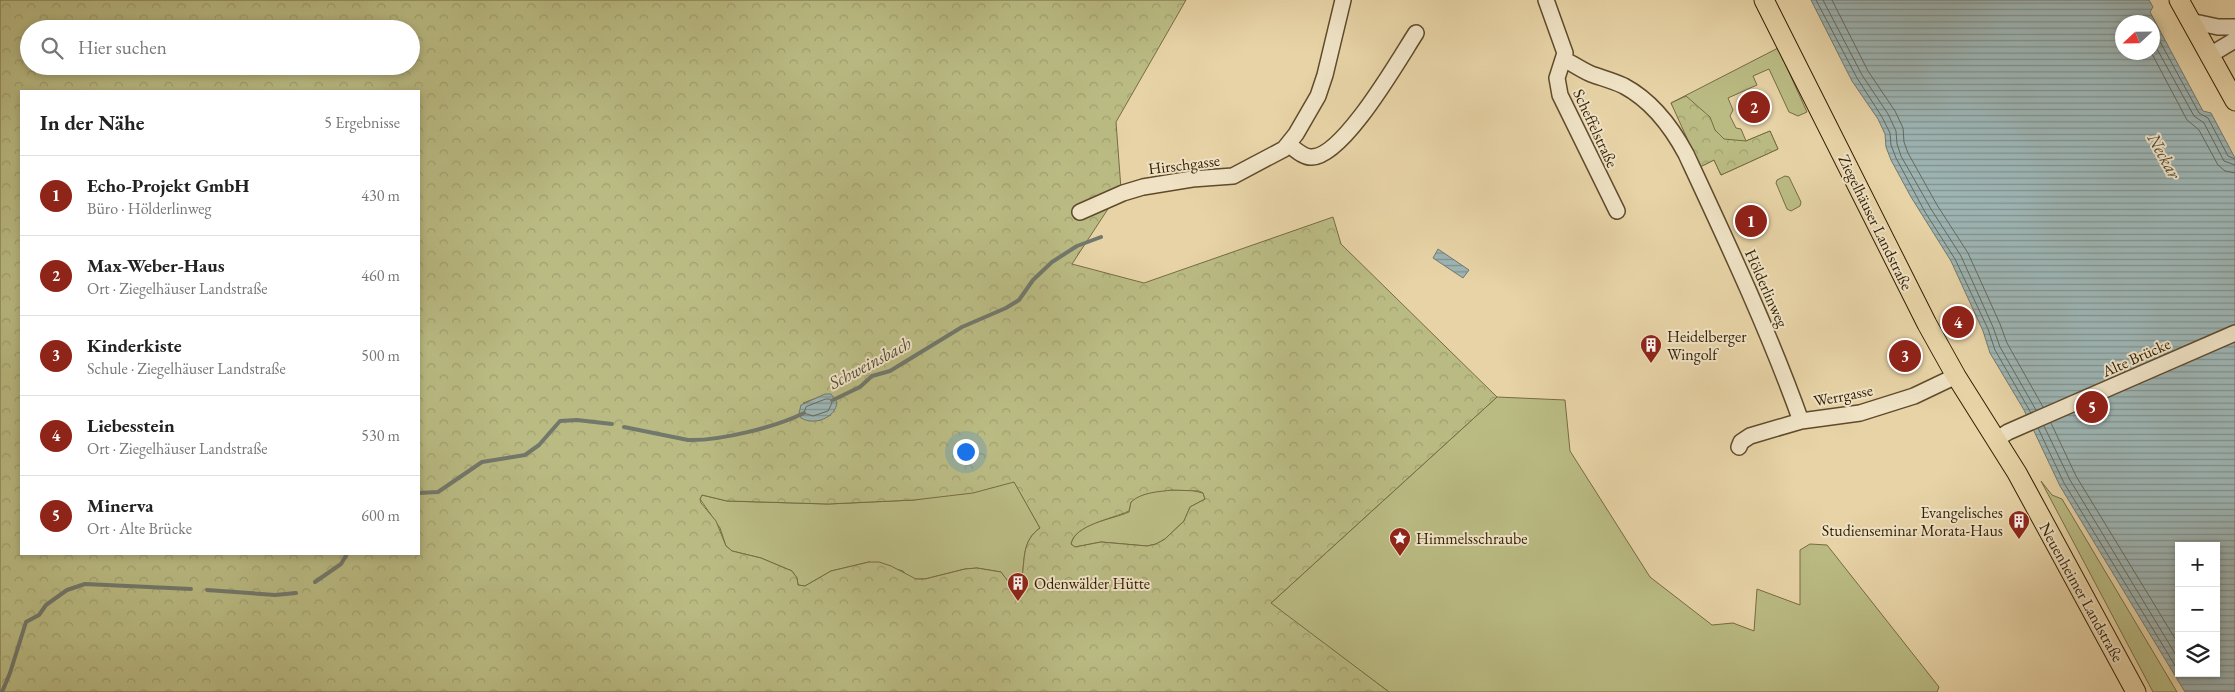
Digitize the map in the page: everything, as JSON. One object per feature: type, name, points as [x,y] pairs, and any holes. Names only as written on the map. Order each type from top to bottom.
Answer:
[{"type":"main road","name":"Ziegelhäuser Landstraße","points":[[1764,0],[1915,302],[1956,376],[2002,436]]},
{"type":"main road","points":[[2179,0],[2235,101]]},
{"type":"main road","name":"Neuenheimer Landstraße","points":[[2002,436],[2136,692]]},
{"type":"street","name":"Hirschgasse","points":[[1080,212],[1123,193],[1142,187],[1192,179],[1233,176],[1276,155],[1289,145],[1321,88],[1344,0]]},
{"type":"street","name":"Scheffelstraße","points":[[1546,0],[1564,48],[1564,59],[1557,78],[1560,95],[1616,211]]},
{"type":"street","points":[[2190,20],[2218,27],[2235,27]]},
{"type":"street","points":[[1289,145],[1304,155],[1312,157],[1321,154],[1337,142],[1366,110],[1416,33]]},
{"type":"street","points":[[2210,55],[2235,40]]},
{"type":"street","name":"Hölderlinweg","points":[[1564,59],[1589,73],[1616,82],[1633,92],[1653,107],[1672,129],[1686,154],[1776,351],[1801,421]]},
{"type":"street","name":"Alte Brücke","points":[[2002,436],[2235,333]]},
{"type":"street","name":"Werrgasse","points":[[1739,447],[1744,438],[1801,421],[1860,413],[1914,396],[1956,376]]},
{"type":"green space","points":[[0,0],[1186,0],[1116,122],[1121,189],[1072,264],[1144,283],[1333,217],[1341,244],[1497,397],[1271,603],[1389,692],[0,692]],"holes":[[[819,397],[831,415],[822,419],[803,403]],[[1014,482],[1040,528],[1034,533],[1027,544],[1022,578],[1010,584],[1001,572],[977,568],[965,569],[925,579],[916,579],[891,566],[879,562],[869,562],[831,571],[805,586],[798,585],[797,578],[792,571],[761,558],[732,551],[726,546],[716,521],[701,503],[700,499],[702,495],[727,501],[828,504],[914,500],[973,493]],[[1172,490],[1199,491],[1203,493],[1205,499],[1190,507],[1184,521],[1165,539],[1156,544],[1147,546],[1101,542],[1075,547],[1071,544],[1074,537],[1086,527],[1129,511],[1131,502],[1140,496]]]},
{"type":"green space","points":[[1778,48],[1807,112],[1798,116],[1789,112],[1769,69],[1753,76],[1757,85],[1728,98],[1733,110],[1730,116],[1736,128],[1741,129],[1746,141],[1770,131],[1778,149],[1721,175],[1714,160],[1704,165],[1671,103]]},
{"type":"green space","points":[[1686,96],[1710,117],[1715,130],[1724,139],[1746,141],[1770,131],[1778,149],[1721,175],[1714,160],[1700,167],[1671,103]]},
{"type":"green space","points":[[1785,176],[1789,177],[1801,202],[1800,206],[1791,211],[1787,209],[1776,183],[1777,180]]},
{"type":"green space","points":[[1497,397],[1565,400],[1570,451],[1650,577],[1712,625],[1733,623],[1754,631],[1757,589],[1800,605],[1800,550],[1810,544],[1827,545],[1939,687],[1937,692],[1389,692],[1270,604]]},
{"type":"green space","points":[[1014,481],[1040,528],[1034,533],[1027,544],[1022,578],[1009,585],[1001,572],[977,568],[965,569],[925,579],[916,579],[908,577],[903,571],[869,562],[831,571],[805,586],[798,585],[797,578],[792,571],[761,558],[732,551],[726,546],[720,528],[700,499],[702,495],[727,501],[828,504],[914,500]]},
{"type":"green space","points":[[2041,481],[2052,495],[2062,499],[2177,692],[2153,692]]},
{"type":"green space","points":[[1190,490],[1203,493],[1205,499],[1190,507],[1184,521],[1165,539],[1156,544],[1147,546],[1101,542],[1075,547],[1071,544],[1074,537],[1087,527],[1129,512],[1131,501],[1137,497],[1151,492]]},
{"type":"water","name":"Neckar","points":[[1811,0],[2149,0],[2153,7],[2150,12],[2152,15],[2115,15],[2115,60],[2160,60],[2160,31],[2203,111],[2211,113],[2235,158],[2235,692],[2185,692],[2176,677],[2220,677],[2220,542],[2175,542],[2175,676],[2060,486],[2024,410],[1990,353],[1983,331],[1951,261],[1911,197],[1891,160],[1886,147],[1885,134],[1878,119],[1852,81]]},
{"type":"water","points":[[1438,249],[1469,270],[1463,278],[1433,258]]},
{"type":"water","points":[[825,394],[831,394],[837,402],[836,408],[829,416],[818,421],[801,418],[799,413],[801,405]]},
{"type":"waterway","name":"Schweinsbach","points":[[833,400],[860,387],[872,376],[890,371],[962,327],[1006,308],[1019,300],[1033,280],[1052,262],[1077,246],[1101,237]]},
{"type":"waterway","name":"Schweinsbach","points":[[624,427],[688,440],[701,440],[748,432],[804,413]]},
{"type":"waterway","points":[[420,493],[438,492],[482,462],[525,455],[539,445],[560,421],[577,420],[612,424]]},
{"type":"waterway","points":[[315,582],[341,564],[346,555]]},
{"type":"waterway","points":[[2,692],[26,622],[39,615],[46,605],[67,590],[85,584],[191,589]]},
{"type":"waterway","points":[[207,590],[275,595],[296,593]]},
{"type":"place","name":"Max-Weber-Haus","points":[[1754,107]]},
{"type":"place","name":"Echo-Projekt GmbH","points":[[1751,221]]},
{"type":"place","name":"Liebesstein","points":[[1958,322]]},
{"type":"place","name":"Kinderkiste","points":[[1905,356]]},
{"type":"place","name":"Heidelberger Wingolf","points":[[1651,364]]},
{"type":"place","name":"Minerva","points":[[2092,407]]},
{"type":"place","name":"Evangelisches Studienseminar Morata-Haus","points":[[2019,540]]},
{"type":"place","name":"Himmelsschraube","points":[[1400,557]]},
{"type":"place","name":"Odenwälder Hütte","points":[[1018,602]]}]
